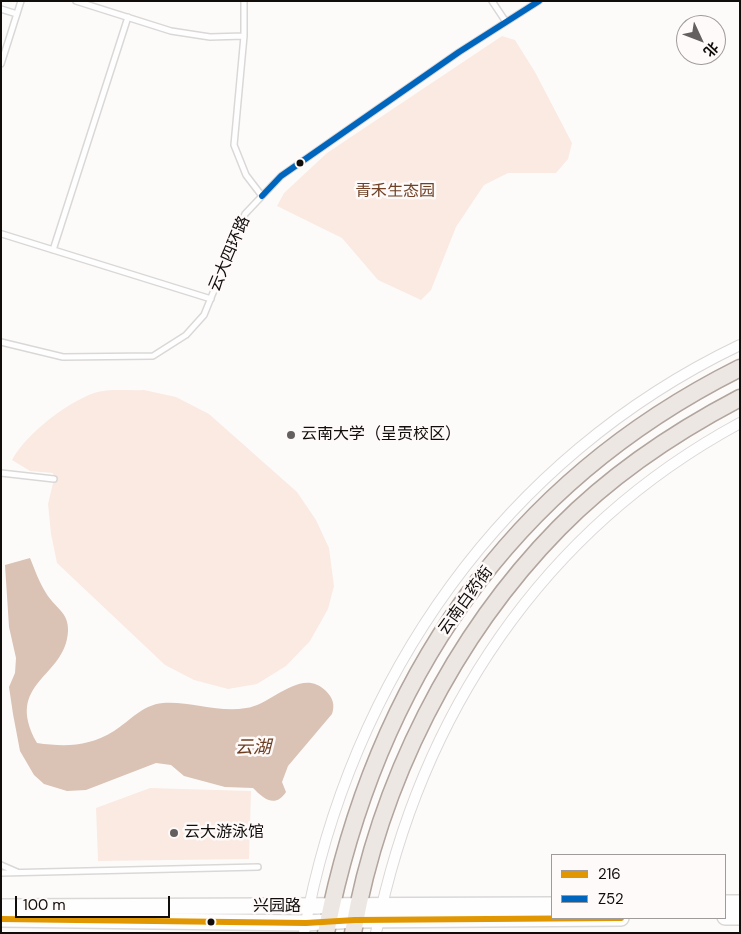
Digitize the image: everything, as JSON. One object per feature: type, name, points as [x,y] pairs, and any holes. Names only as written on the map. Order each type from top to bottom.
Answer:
[{"type":"main road","name":"云南白药街","points":[[329,920],[345,851],[366,788],[393,720],[425,659],[462,601],[511,541],[560,490],[617,443],[678,401],[740,368]]},
{"type":"main road","name":"云南白药街","points":[[355,920],[370,861],[401,768],[452,666],[497,601],[520,571],[560,527],[602,489],[698,420],[740,398]]},
{"type":"main road","points":[[726,904],[740,903]]},
{"type":"main road","name":"兴园路","points":[[378,920],[551,905]]},
{"type":"main road","name":"兴园路","points":[[1,907],[310,907],[329,920]]},
{"type":"main road","points":[[726,917],[740,917]]},
{"type":"main road","name":"兴园路","points":[[1,919],[305,928],[329,920],[551,919]]},
{"type":"street","points":[[305,928],[341,796],[365,737],[389,686],[427,619],[468,560],[515,507],[567,457],[619,416],[671,382],[740,345]]},
{"type":"street","points":[[378,920],[388,873],[407,814],[426,768],[450,717],[478,668],[513,616],[559,561],[605,516],[654,477],[698,447],[740,423]]},
{"type":"lane","points":[[1,64],[21,1]]},
{"type":"lane","points":[[76,1],[180,33],[210,37],[244,36]]},
{"type":"lane","points":[[244,1],[244,36],[234,145],[246,175],[262,196]]},
{"type":"lane","points":[[492,1],[506,22]]},
{"type":"lane","name":"云大四环路","points":[[1,342],[63,357],[153,356],[186,335],[204,315],[245,214],[280,176],[459,52],[539,1]]},
{"type":"lane","points":[[1,9],[17,14]]},
{"type":"lane","points":[[53,250],[128,17]]},
{"type":"lane","points":[[2,234],[212,299]]},
{"type":"lane","points":[[1,473],[54,479]]},
{"type":"lane","points":[[1,865],[19,874]]},
{"type":"lane","points":[[1,873],[258,867]]},
{"type":"green space","name":"青禾生态园","points":[[502,36],[515,40],[535,72],[572,143],[568,159],[556,173],[508,173],[484,185],[456,227],[431,290],[421,300],[378,280],[342,238],[277,206],[284,193],[327,153]]},
{"type":"green space","points":[[144,390],[176,397],[209,414],[297,492],[316,520],[329,548],[334,586],[328,609],[310,641],[286,666],[257,684],[228,689],[194,680],[165,665],[57,563],[51,534],[48,504],[54,479],[53,473],[30,471],[12,460],[18,450],[37,430],[71,404],[94,393]]},
{"type":"green space","name":"云大游泳馆","points":[[150,788],[251,791],[249,859],[98,861],[96,808]]},
{"type":"water","name":"云湖","points":[[30,558],[49,598],[64,614],[68,624],[65,647],[58,660],[31,693],[27,706],[28,723],[37,743],[67,745],[86,743],[114,731],[142,710],[156,704],[173,703],[225,709],[246,708],[266,701],[297,685],[316,684],[326,691],[332,699],[332,714],[288,766],[282,782],[286,792],[282,797],[278,800],[269,800],[253,788],[225,787],[184,776],[171,765],[156,763],[86,790],[67,791],[44,784],[34,775],[20,751],[9,687],[15,673],[16,658],[9,627],[5,565]]},
{"type":"transit line","name":"Z52","points":[[262,196],[281,176],[459,52],[539,1]]},
{"type":"transit line","name":"216","points":[[1,919],[306,923],[355,920],[551,919]]},
{"type":"place","name":"云南大学（呈贡校区）","points":[[291,435]]},
{"type":"place","name":"云大游泳馆","points":[[174,833]]}]
